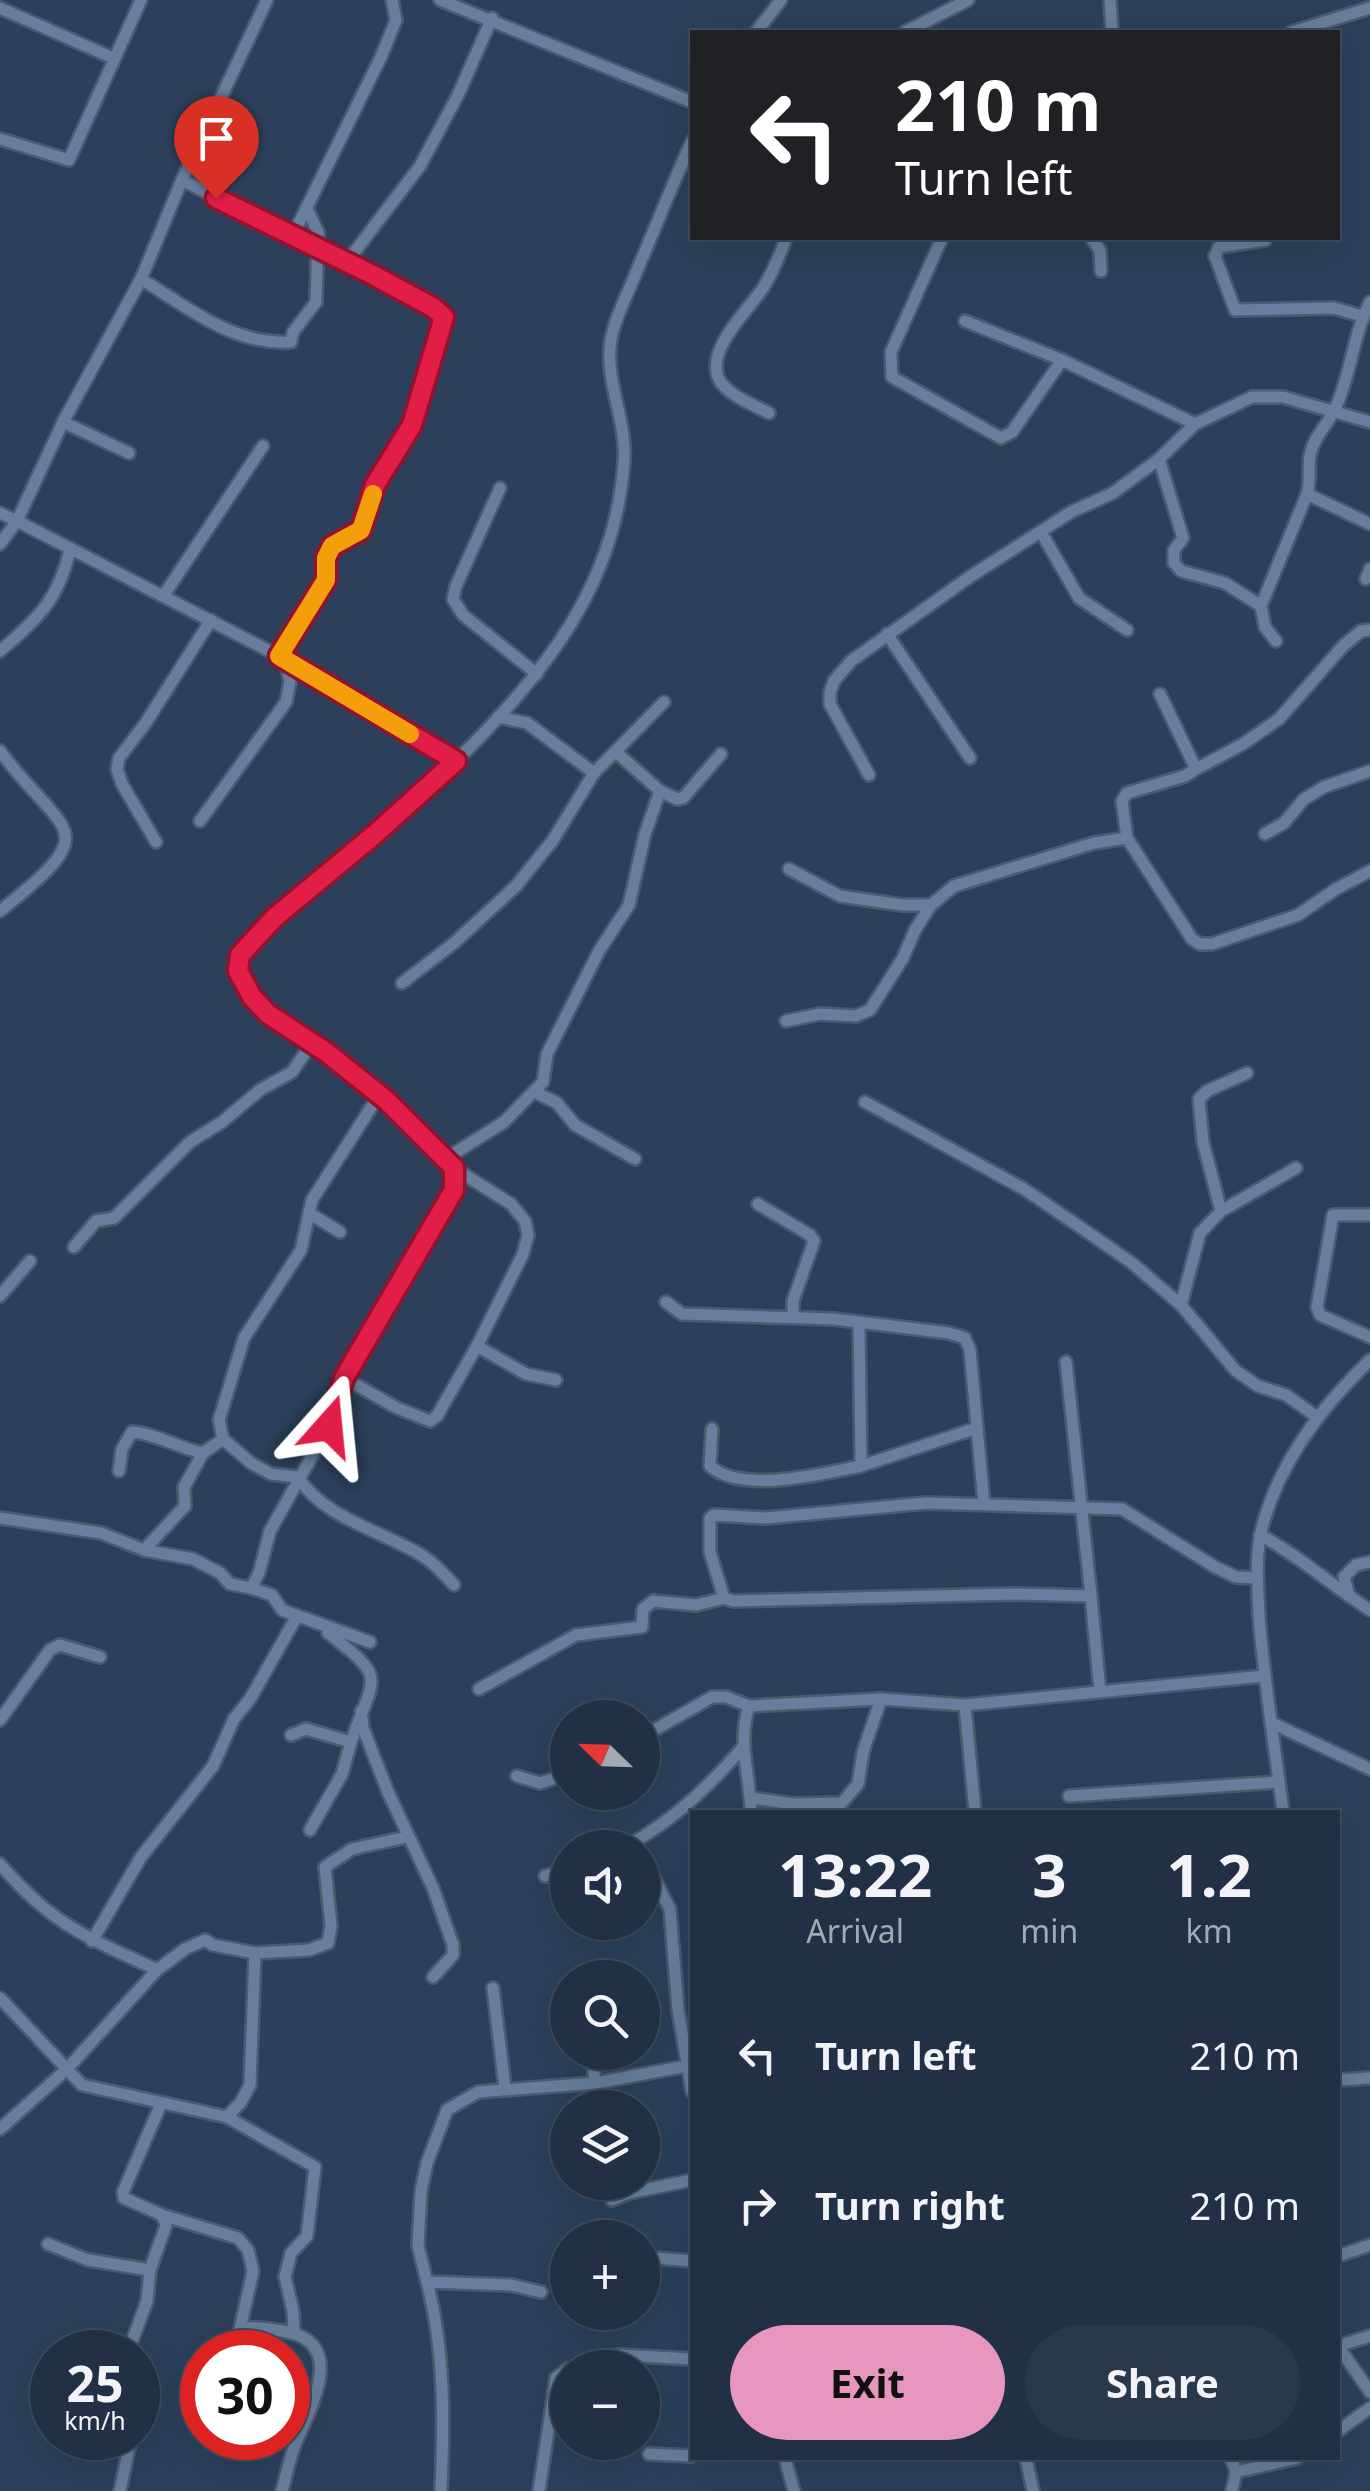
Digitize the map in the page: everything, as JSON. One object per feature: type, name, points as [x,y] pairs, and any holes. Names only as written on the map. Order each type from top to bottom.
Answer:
[{"type":"street","points":[[0,139],[69,160],[140,0]]},
{"type":"street","points":[[0,544],[17,521],[64,422],[141,278],[182,180],[268,0]]},
{"type":"street","points":[[292,236],[396,20],[392,0]]},
{"type":"street","points":[[440,0],[690,101]]},
{"type":"street","points":[[758,30],[781,0]]},
{"type":"street","points":[[909,30],[968,0]]},
{"type":"street","points":[[1110,0],[1112,30]]},
{"type":"street","points":[[0,8],[113,58]]},
{"type":"street","points":[[1298,30],[1370,8]]},
{"type":"street","points":[[348,262],[420,166],[458,95],[492,18]]},
{"type":"street","points":[[344,1378],[397,1408],[430,1421],[437,1416],[523,1254],[528,1235],[525,1221],[511,1204],[451,1163],[379,1095],[268,1014],[252,997],[238,971],[240,955],[274,918],[456,761],[537,674],[590,593],[606,555],[624,461],[624,431],[616,402],[610,346],[690,146]]},
{"type":"street","points":[[182,180],[348,262],[444,317],[412,425],[375,485],[361,530],[332,546],[326,558],[326,580],[282,658],[290,682],[286,702],[200,821]]},
{"type":"street","points":[[141,278],[235,334],[263,343],[291,342],[293,332],[316,302],[318,232],[307,208]]},
{"type":"street","points":[[770,413],[726,387],[718,377],[717,365],[721,347],[762,289],[785,240]]},
{"type":"street","points":[[941,240],[892,352],[892,376],[1001,438],[1012,432],[1062,360]]},
{"type":"street","points":[[1092,240],[1100,250],[1101,271]]},
{"type":"street","points":[[1264,240],[1219,246],[1217,250],[1215,256],[1235,310],[1334,308],[1362,316]]},
{"type":"street","points":[[1276,641],[1265,627],[1260,606],[1312,478],[1310,457],[1314,444],[1319,430],[1335,410],[1362,316],[1370,302]]},
{"type":"street","points":[[965,321],[1062,360],[1195,424]]},
{"type":"street","points":[[869,775],[830,704],[830,692],[834,681],[851,662],[887,634],[1071,512],[1112,493],[1159,459],[1195,424],[1252,397],[1283,397],[1370,422]]},
{"type":"street","points":[[64,422],[130,453]]},
{"type":"street","points":[[164,595],[263,446]]},
{"type":"street","points":[[1159,459],[1183,538],[1174,550],[1174,563],[1181,571],[1225,583],[1260,606]]},
{"type":"street","points":[[500,488],[453,599],[464,615],[537,674]]},
{"type":"street","points":[[1306,494],[1370,524]]},
{"type":"street","points":[[0,513],[282,658],[456,761]]},
{"type":"street","points":[[1041,532],[1078,598],[1127,630]]},
{"type":"street","points":[[0,650],[42,614],[64,576],[70,549]]},
{"type":"street","points":[[156,842],[122,784],[118,758],[211,620]]},
{"type":"street","points":[[1370,630],[1361,630],[1278,719],[1242,744],[1196,769],[1127,793],[1122,802],[1127,838],[1186,932],[1200,944],[1241,936],[1298,915],[1336,888],[1370,872]]},
{"type":"street","points":[[887,634],[970,758]]},
{"type":"street","points":[[1160,694],[1196,769]]},
{"type":"street","points":[[402,984],[516,886],[553,840],[594,773],[664,702]]},
{"type":"street","points":[[498,717],[527,723],[594,773]]},
{"type":"street","points":[[0,751],[61,820],[68,834],[66,845],[50,870],[0,911]]},
{"type":"street","points":[[616,752],[673,798],[683,798],[721,754]]},
{"type":"street","points":[[1265,834],[1284,823],[1304,798],[1324,786],[1370,772]]},
{"type":"street","points":[[451,1163],[504,1122],[543,1082],[547,1054],[598,951],[630,905],[645,834],[660,791]]},
{"type":"street","points":[[786,1020],[820,1014],[856,1016],[870,1010],[931,905],[954,886],[1094,844],[1127,838]]},
{"type":"street","points":[[789,868],[840,896],[931,905]]},
{"type":"street","points":[[74,1247],[96,1222],[114,1218],[190,1142],[222,1122],[260,1090],[292,1072],[312,1043]]},
{"type":"street","points":[[1220,1211],[1203,1142],[1199,1099],[1207,1091],[1246,1074]]},
{"type":"street","points":[[535,1092],[557,1103],[575,1125],[635,1158]]},
{"type":"street","points":[[298,1476],[271,1474],[250,1463],[223,1439],[219,1420],[244,1338],[301,1250],[320,1184],[379,1095]]},
{"type":"street","points":[[864,1102],[1024,1189],[1132,1264],[1181,1305],[1236,1371],[1258,1386],[1286,1395],[1317,1417]]},
{"type":"street","points":[[251,1588],[270,1531],[329,1426],[344,1378],[454,1190],[451,1163]]},
{"type":"street","points":[[1181,1305],[1200,1233],[1220,1211],[1296,1168]]},
{"type":"street","points":[[758,1204],[798,1226],[814,1241],[793,1302],[794,1317]]},
{"type":"street","points":[[309,1213],[340,1232]]},
{"type":"street","points":[[1370,1215],[1333,1215],[1317,1307],[1320,1315],[1370,1337]]},
{"type":"street","points":[[0,1296],[30,1261]]},
{"type":"street","points":[[666,1302],[682,1314],[794,1317],[949,1333],[965,1338],[970,1350],[984,1504]]},
{"type":"street","points":[[860,1323],[861,1466]]},
{"type":"street","points":[[477,1346],[526,1374],[556,1380]]},
{"type":"street","points":[[1284,1810],[1264,1676],[1257,1578],[1260,1535],[1290,1461],[1317,1417],[1370,1360]]},
{"type":"street","points":[[1066,1362],[1100,1691]]},
{"type":"street","points":[[712,1429],[710,1466],[722,1476],[790,1480],[861,1466],[977,1428]]},
{"type":"street","points":[[118,1471],[122,1449],[132,1432],[144,1432],[178,1448],[203,1453]]},
{"type":"street","points":[[144,1550],[185,1506],[184,1487],[203,1453],[223,1439]]},
{"type":"street","points":[[298,1476],[306,1489],[346,1518],[421,1554],[454,1584]]},
{"type":"street","points":[[724,1598],[710,1552],[710,1518],[714,1515],[766,1518],[893,1504],[1122,1509],[1215,1567],[1236,1577],[1257,1578]]},
{"type":"street","points":[[0,1518],[102,1533],[144,1550],[193,1559],[220,1572],[230,1584],[272,1595],[282,1610],[370,1642]]},
{"type":"street","points":[[1260,1535],[1291,1551],[1321,1578],[1370,1610]]},
{"type":"street","points":[[1349,1596],[1344,1577],[1356,1565],[1370,1562]]},
{"type":"street","points":[[479,1689],[576,1635],[642,1626],[642,1609],[653,1601],[696,1605],[724,1598],[733,1601],[1012,1594],[1091,1596]]},
{"type":"street","points":[[92,1941],[142,1858],[212,1766],[234,1718],[250,1699],[297,1616]]},
{"type":"street","points":[[310,1830],[342,1774],[373,1678],[370,1667],[319,1626]]},
{"type":"street","points":[[0,1720],[50,1650],[60,1646],[100,1658]]},
{"type":"street","points":[[660,1727],[712,1697],[749,1706],[881,1698],[965,1705],[1264,1676]]},
{"type":"street","points":[[751,1798],[794,1804],[842,1803],[858,1784],[881,1698]]},
{"type":"street","points":[[965,1705],[976,1810]]},
{"type":"street","points":[[749,1706],[742,1748],[751,1810]]},
{"type":"street","points":[[362,1712],[363,1728],[407,1837],[433,1888],[453,1944],[453,1955],[433,1977]]},
{"type":"street","points":[[1272,1723],[1370,1768]]},
{"type":"street","points":[[291,1735],[306,1730],[351,1742]]},
{"type":"street","points":[[652,1830],[721,1773],[742,1748]]},
{"type":"street","points":[[517,1776],[540,1783],[550,1780]]},
{"type":"street","points":[[1069,1796],[1280,1782]]},
{"type":"street","points":[[0,2129],[67,2070],[157,1970],[185,1949],[206,1940],[213,1945],[256,1953],[310,1950],[328,1943],[332,1926],[326,1868],[352,1849],[407,1837]]},
{"type":"street","points":[[0,1864],[28,1897],[61,1924],[157,1970]]},
{"type":"street","points":[[546,1876],[550,1875]]},
{"type":"street","points":[[441,2491],[443,2424],[437,2338],[418,2246],[421,2191],[441,2122],[447,2110],[478,2092],[595,2083],[690,2065],[678,2010],[670,1910],[660,1891]]},
{"type":"street","points":[[226,2117],[241,2102],[250,2084],[256,1953]]},
{"type":"street","points":[[493,1988],[505,2088]]},
{"type":"street","points":[[0,1998],[82,2085],[226,2117],[315,2167],[308,2236],[291,2253],[284,2277],[294,2330]]},
{"type":"street","points":[[594,2070],[595,2083]]},
{"type":"street","points":[[1340,2080],[1370,2078]]},
{"type":"street","points":[[161,2104],[123,2192],[124,2198],[162,2215],[238,2238],[248,2250],[253,2271],[240,2329],[252,2326],[273,2330]]},
{"type":"street","points":[[660,2186],[690,2180]]},
{"type":"street","points":[[136,2330],[146,2301],[150,2270],[166,2226],[162,2215]]},
{"type":"street","points":[[48,2244],[88,2260],[150,2270]]},
{"type":"street","points":[[1340,2255],[1370,2245]]},
{"type":"street","points":[[660,2259],[690,2262]]},
{"type":"street","points":[[427,2282],[511,2285],[541,2292]]},
{"type":"street","points":[[1340,2345],[1370,2336]]},
{"type":"street","points":[[310,2345],[322,2377],[310,2412]]},
{"type":"street","points":[[1340,2349],[1370,2392]]},
{"type":"street","points":[[660,2357],[690,2359]]},
{"type":"street","points":[[1340,2430],[1370,2408]]},
{"type":"street","points":[[539,2491],[550,2418]]},
{"type":"street","points":[[660,2455],[690,2456]]},
{"type":"street","points":[[120,2491],[126,2460]]},
{"type":"street","points":[[282,2491],[290,2460]]},
{"type":"street","points":[[786,2460],[794,2491]]},
{"type":"street","points":[[1026,2460],[1033,2491]]},
{"type":"street","points":[[1230,2490],[1236,2472],[1231,2460]]},
{"type":"street","points":[[1236,2472],[1289,2460]]},
{"type":"slow traffic","points":[[373,494],[361,530],[332,546],[326,558],[326,580],[279,656],[410,734]]},
{"type":"route","points":[[216,198],[373,275],[444,317],[412,425],[375,485],[361,530],[332,546],[326,558],[326,580],[279,656],[456,761],[274,918],[240,955],[238,971],[252,997],[268,1014],[326,1052],[386,1100],[454,1168],[454,1190],[344,1378],[329,1426]]}]
